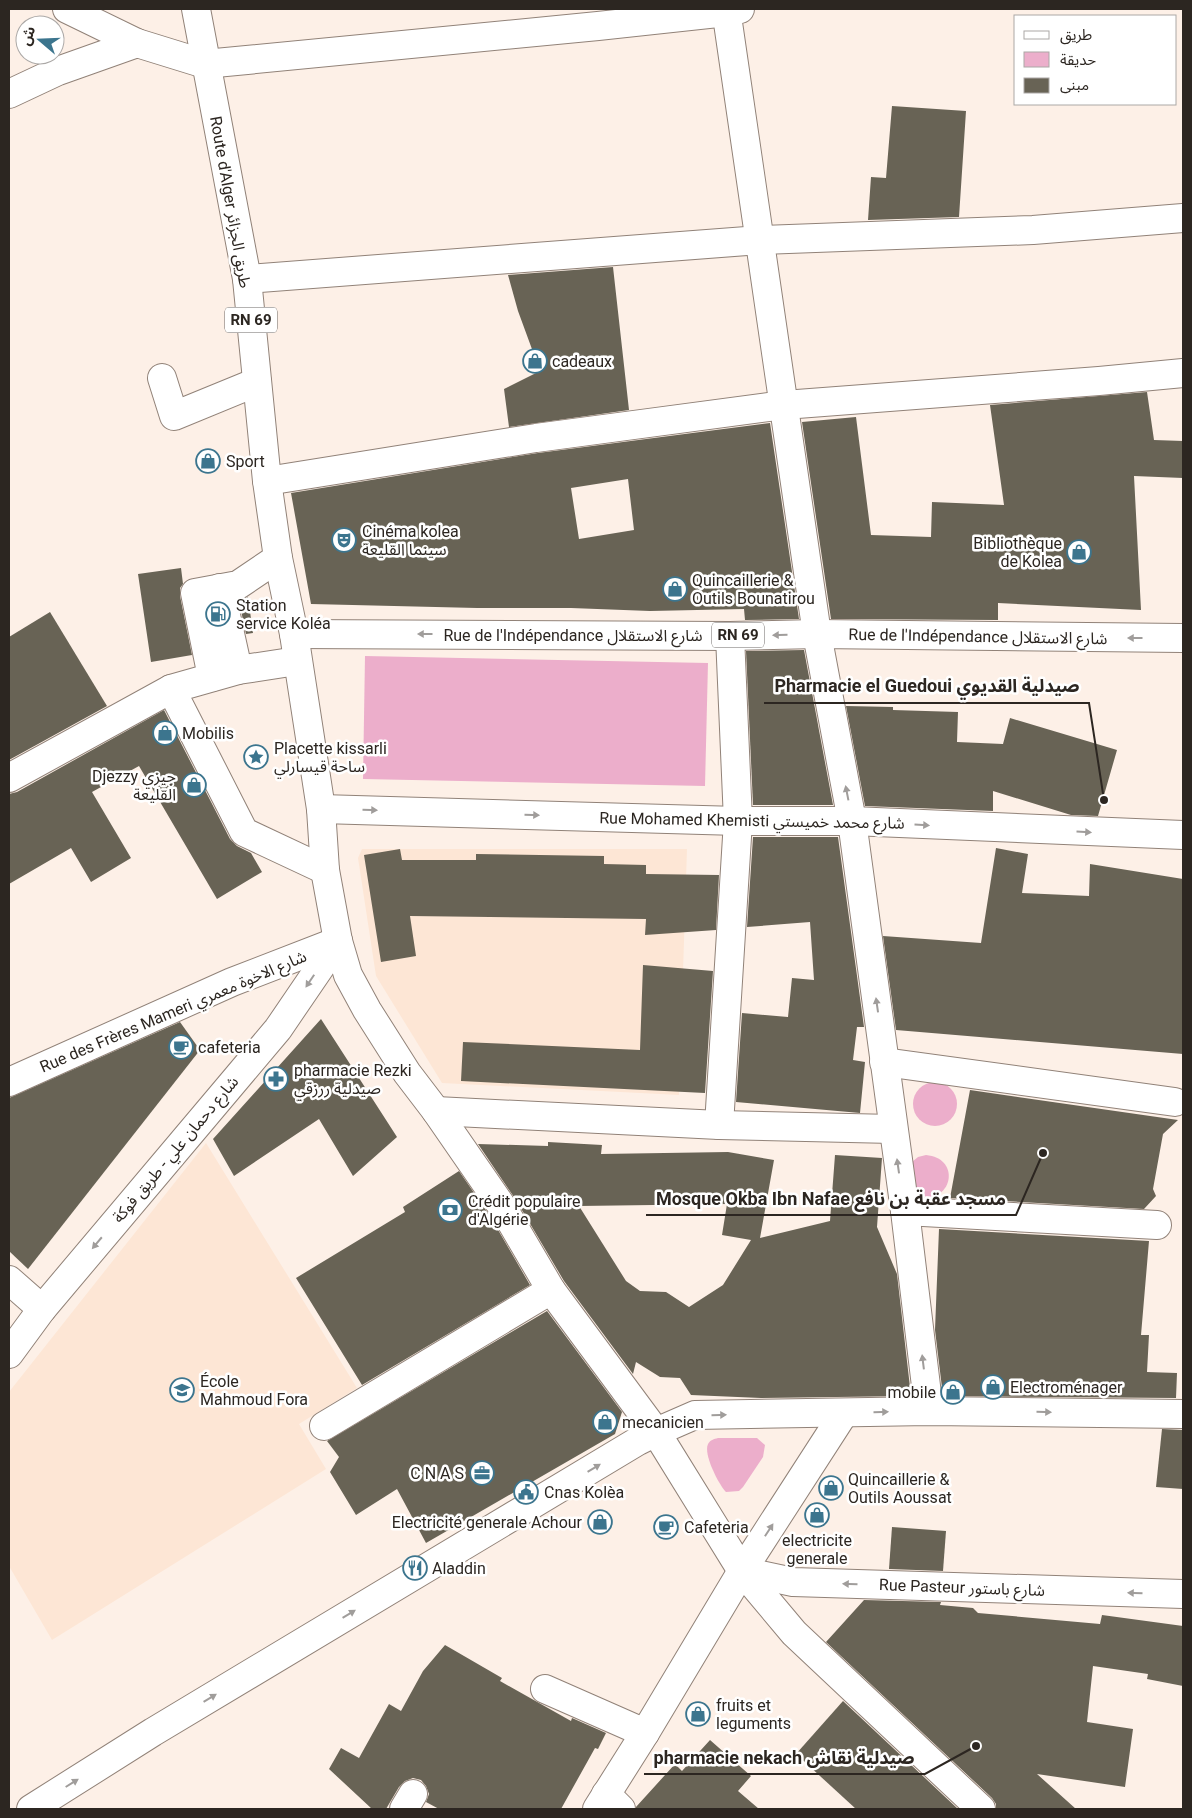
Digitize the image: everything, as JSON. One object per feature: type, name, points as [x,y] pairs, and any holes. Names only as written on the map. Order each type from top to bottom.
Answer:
[{"type":"street","points":[[67,9],[137,43],[206,64],[588,27],[731,10],[760,240],[817,634],[852,821],[905,1211],[929,1411]]},
{"type":"street","name":"Route d'Alger طريق الجزائر","points":[[196,9],[247,279],[267,481],[278,558],[294,634],[321,809],[325,870],[338,941],[348,975],[367,1010],[407,1074],[436,1111],[503,1208],[551,1290],[656,1432],[742,1571],[794,1633],[977,1808]]},
{"type":"street","points":[[9,94],[58,70],[137,43]]},
{"type":"street","points":[[247,279],[760,240],[1033,230],[1183,218]]},
{"type":"street","points":[[267,481],[536,438],[784,405],[1183,373]]},
{"type":"street","points":[[162,378],[174,416],[257,382]]},
{"type":"street","points":[[212,678],[195,593],[238,585],[278,558]]},
{"type":"street","points":[[220,588],[238,670]]},
{"type":"street","name":"Rue de l'Indépendance شارع الاستقلال","points":[[294,634],[730,636],[817,634],[1183,638]]},
{"type":"street","points":[[719,1125],[738,820],[730,636]]},
{"type":"street","points":[[9,778],[171,689],[238,670],[297,662]]},
{"type":"street","points":[[171,689],[244,832],[325,870]]},
{"type":"street","name":"Rue Mohamed Khemisti شارع محمد خميستي","points":[[321,809],[738,820],[852,821],[1183,835]]},
{"type":"street","name":"Rue des Frères Mameri شارع الاخوة معمري","points":[[9,1082],[232,982],[338,941]]},
{"type":"street","name":"شارع دحمان علي - طريق فوكة","points":[[9,1354],[42,1309],[278,1028],[338,941]]},
{"type":"street","points":[[884,1062],[1175,1102]]},
{"type":"street","points":[[436,1111],[719,1125],[893,1129]]},
{"type":"street","points":[[905,1211],[1157,1226]]},
{"type":"street","points":[[9,1280],[42,1309]]},
{"type":"street","points":[[324,1426],[551,1290]]},
{"type":"street","points":[[30,1809],[153,1732],[656,1432],[695,1415],[929,1411],[1183,1414]]},
{"type":"street","points":[[608,1804],[645,1733],[742,1571],[844,1413]]},
{"type":"street","name":"Rue Pasteur شارع باستور","points":[[742,1571],[793,1582],[1183,1594]]},
{"type":"street","points":[[545,1689],[645,1733]]},
{"type":"shaded area","points":[[362,849],[687,849],[679,1095],[442,1083],[376,976],[358,858]]},
{"type":"shaded area","name":"École Mahmoud Fora","points":[[206,1143],[357,1388],[299,1424],[326,1469],[52,1640],[9,1566],[9,1392]]},
{"type":"green space","points":[[365,656],[708,663],[705,786],[363,779]]},
{"type":"green space","points":[[935,1082],[947,1086],[953,1092],[957,1104],[953,1116],[947,1122],[935,1126],[923,1122],[917,1116],[913,1104],[917,1092],[923,1086]]},
{"type":"green space","points":[[926,1155],[938,1159],[946,1165],[949,1174],[948,1183],[943,1191],[935,1196],[925,1197],[913,1192],[912,1162],[918,1157]]},
{"type":"green space","points":[[718,1438],[757,1438],[765,1445],[763,1457],[739,1491],[726,1492],[712,1469],[707,1449],[710,1442]]},
{"type":"building","points":[[892,106],[966,111],[959,217],[868,220],[871,177],[886,178]]},
{"type":"building","points":[[613,267],[629,410],[509,427],[504,389],[540,371],[518,311],[508,275]]},
{"type":"building","points":[[1147,392],[1154,440],[1183,441],[1183,478],[1134,476],[1141,610],[998,603],[998,620],[831,619],[802,422],[856,417],[871,535],[931,537],[932,502],[1004,505],[990,405]]},
{"type":"building","points":[[770,423],[799,619],[745,620],[744,609],[650,611],[311,604],[291,493],[538,453]],"holes":[[[628,479],[634,530],[579,539],[571,488]]]},
{"type":"building","points":[[181,568],[183,584],[180,588],[180,596],[192,655],[151,662],[138,574]]},
{"type":"building","points":[[248,597],[253,633],[246,634],[239,601]]},
{"type":"building","points":[[50,612],[107,706],[9,760],[9,637]]},
{"type":"building","points":[[804,650],[833,805],[753,805],[746,651]]},
{"type":"building","points":[[846,706],[893,707],[893,710],[958,712],[957,742],[1003,744],[1010,718],[1117,750],[1098,816],[1071,815],[993,791],[993,811],[865,806]]},
{"type":"building","points":[[164,710],[230,839],[237,846],[251,853],[262,872],[217,899],[139,766],[92,792],[131,858],[91,882],[71,848],[9,884],[9,794],[17,792]]},
{"type":"building","points":[[753,837],[838,837],[864,1027],[857,1027],[853,1060],[865,1062],[860,1113],[736,1102],[742,1013],[788,1017],[792,978],[814,980],[810,922],[747,927]]},
{"type":"building","points":[[996,848],[1028,854],[1022,893],[1089,896],[1090,864],[1183,879],[1183,1054],[896,1030],[883,936],[981,943]]},
{"type":"building","points":[[400,849],[402,860],[476,860],[476,854],[604,856],[604,864],[646,865],[646,874],[719,875],[716,930],[645,935],[646,919],[410,916],[416,956],[381,962],[364,855]]},
{"type":"building","points":[[643,965],[713,971],[705,1093],[461,1081],[463,1042],[640,1050]]},
{"type":"building","points":[[321,1019],[397,1137],[353,1176],[319,1119],[234,1176],[213,1139]]},
{"type":"building","points":[[180,1022],[200,1050],[28,1269],[9,1251],[9,1098]]},
{"type":"building","points":[[970,1090],[1178,1120],[1163,1134],[1153,1189],[1156,1196],[1144,1209],[950,1198]]},
{"type":"building","points":[[548,1142],[602,1145],[601,1154],[728,1152],[774,1160],[760,1238],[830,1221],[835,1155],[882,1158],[877,1227],[897,1274],[911,1396],[761,1398],[691,1395],[680,1378],[660,1377],[636,1362],[633,1374],[564,1281],[516,1200],[478,1144],[548,1146]],"holes":[[[727,1204],[722,1235],[751,1240],[723,1285],[689,1307],[666,1292],[640,1291],[626,1281],[579,1206]]]},
{"type":"building","points":[[459,1171],[490,1216],[530,1285],[362,1385],[296,1278],[405,1212],[403,1207]]},
{"type":"building","points":[[939,1229],[1149,1241],[1141,1335],[1149,1335],[1147,1372],[1177,1373],[1176,1398],[943,1396],[935,1330]]},
{"type":"building","points":[[547,1311],[622,1412],[615,1434],[426,1543],[397,1489],[356,1515],[330,1472],[339,1457],[327,1441]]},
{"type":"building","points":[[1162,1429],[1183,1430],[1183,1489],[1156,1487]]},
{"type":"building","points":[[892,1527],[946,1531],[943,1571],[889,1569]]},
{"type":"building","points":[[864,1600],[941,1602],[940,1605],[973,1608],[978,1613],[1100,1624],[1102,1615],[1183,1626],[1183,1686],[1147,1679],[1148,1674],[1093,1666],[1087,1722],[1133,1729],[1125,1787],[1037,1774],[1076,1809],[996,1809],[996,1804],[992,1798],[826,1642]]},
{"type":"building","points":[[445,1645],[502,1678],[500,1681],[571,1721],[572,1718],[606,1733],[598,1749],[595,1748],[561,1809],[439,1809],[426,1802],[429,1794],[426,1786],[421,1780],[413,1778],[405,1781],[399,1787],[386,1809],[372,1809],[329,1769],[341,1748],[359,1758],[389,1704],[401,1711],[423,1671]]},
{"type":"building","points":[[843,1701],[958,1809],[856,1809],[796,1754]]},
{"type":"building","points":[[710,1740],[751,1776],[738,1791],[759,1809],[636,1809],[675,1764],[682,1771]]},
{"type":"place","name":"cadeaux","points":[[535,361]]},
{"type":"place","name":"Sport","points":[[208,461]]},
{"type":"place","name":"Cinéma kolea سينما القليعة","points":[[344,540]]},
{"type":"place","name":"Bibliothèque de Kolea","points":[[1079,552]]},
{"type":"place","name":"Quincaillerie & Outils Bounatirou","points":[[675,589]]},
{"type":"place","name":"Station service Koléa","points":[[218,614]]},
{"type":"place","name":"Mobilis","points":[[165,733]]},
{"type":"place","name":"Placette kissarli ساحة قيسارلي","points":[[256,757]]},
{"type":"place","name":"Djezzy جيزي القليعة","points":[[194,785]]},
{"type":"place","name":"Pharmacie el Guedoui صيدلية القديوي","points":[[1104,800]]},
{"type":"place","name":"cafeteria","points":[[181,1047]]},
{"type":"place","name":"pharmacie Rezki صيدلية ررزقي","points":[[276,1079]]},
{"type":"place","name":"Mosque Okba Ibn Nafae مسجد عقبة بن نافع","points":[[1043,1153]]},
{"type":"place","name":"Crédit populaire d'Algérie","points":[[450,1210]]},
{"type":"place","name":"Electroménager","points":[[993,1387]]},
{"type":"place","name":"École Mahmoud Fora","points":[[182,1390]]},
{"type":"place","name":"mobile","points":[[953,1392]]},
{"type":"place","name":"mecanicien","points":[[605,1422]]},
{"type":"place","name":"C N A S","points":[[482,1473]]},
{"type":"place","name":"Quincaillerie & Outils Aoussat","points":[[831,1488]]},
{"type":"place","name":"Cnas Kolèa","points":[[526,1492]]},
{"type":"place","name":"electricite generale","points":[[817,1515]]},
{"type":"place","name":"Electricité generale Achour","points":[[600,1522]]},
{"type":"place","name":"Cafeteria","points":[[666,1527]]},
{"type":"place","name":"Aladdin","points":[[415,1568]]},
{"type":"place","name":"fruits et leguments","points":[[698,1714]]},
{"type":"place","name":"pharmacie nekach صيدلية نقاش","points":[[976,1746]]}]
